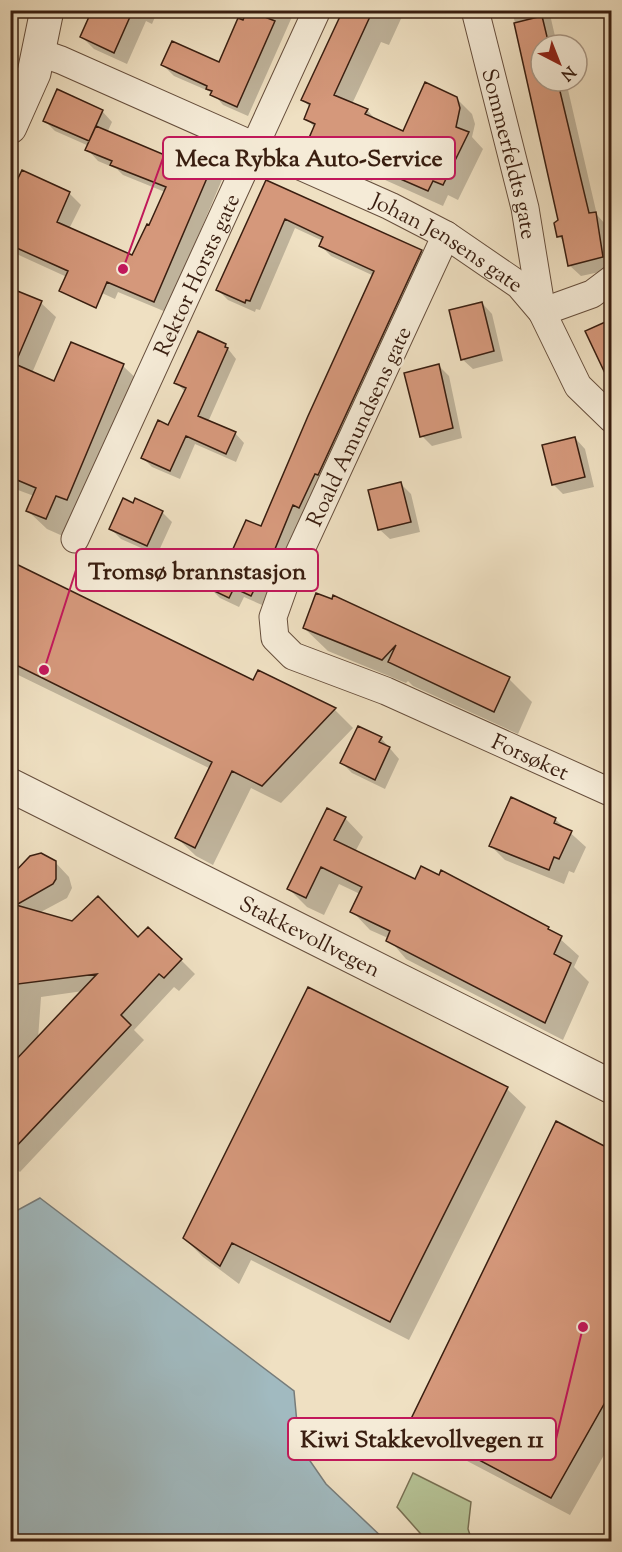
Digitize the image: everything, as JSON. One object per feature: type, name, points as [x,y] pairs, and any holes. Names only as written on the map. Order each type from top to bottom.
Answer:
[{"type":"street","points":[[10,127],[34,73],[47,10]]},
{"type":"street","name":"Rektor Horsts gate","points":[[75,539],[317,10]]},
{"type":"street","name":"Sommerfeldts gate","points":[[475,10],[525,208],[542,312],[578,386],[612,419]]},
{"type":"street","name":"Johan Jensens gate","points":[[38,52],[256,145],[446,235],[519,285],[542,312],[592,294],[612,279]]},
{"type":"street","name":"Roald Amundsens gate","points":[[446,235],[284,586],[275,608],[273,628],[274,638],[293,656],[344,673],[484,735]]},
{"type":"street","name":"Forsøket","points":[[484,735],[612,793]]},
{"type":"street","name":"Stakkevollvegen","points":[[10,785],[612,1087]]},
{"type":"green space","points":[[413,1473],[471,1502],[468,1529],[472,1541],[427,1541],[397,1507]]},
{"type":"water","points":[[40,1198],[294,1391],[299,1445],[326,1484],[386,1541],[11,1541],[11,1209],[18,1210]]},
{"type":"building","points":[[92,10],[133,10],[114,53],[80,37]]},
{"type":"building","points":[[247,10],[275,21],[237,107],[210,95],[212,91],[206,89],[207,86],[161,65],[172,41],[219,62],[238,18],[243,20]]},
{"type":"building","points":[[343,10],[373,10],[334,95],[368,109],[365,114],[403,131],[425,82],[457,97],[460,108],[456,127],[469,132],[443,185],[433,181],[428,191],[359,161],[357,167],[319,149],[321,144],[309,138],[315,124],[304,119],[310,104],[301,100]]},
{"type":"building","points":[[542,16],[546,33],[529,33],[529,90],[514,23]]},
{"type":"building","points":[[57,89],[103,110],[89,141],[43,121]]},
{"type":"building","points":[[530,93],[560,93],[589,213],[596,212],[603,257],[568,266],[562,236],[557,237],[554,223],[558,220]]},
{"type":"building","points":[[96,126],[167,156],[173,140],[216,157],[154,302],[107,282],[96,308],[59,291],[68,271],[10,245],[10,195],[22,170],[70,192],[57,222],[132,255],[166,187],[110,165],[112,161],[85,150]]},
{"type":"building","points":[[266,180],[422,250],[318,475],[315,474],[299,508],[293,505],[259,588],[256,586],[251,596],[234,588],[229,598],[208,588],[227,549],[232,551],[246,520],[261,526],[374,271],[319,246],[323,237],[285,219],[250,301],[246,300],[245,303],[216,290]]},
{"type":"building","points":[[10,288],[42,301],[15,364],[54,381],[71,342],[124,364],[67,500],[56,496],[46,519],[26,511],[36,488],[10,477]]},
{"type":"building","points":[[482,302],[494,351],[461,360],[449,310]]},
{"type":"building","points":[[612,319],[612,388],[585,331]]},
{"type":"building","points":[[198,331],[226,344],[225,347],[228,348],[198,416],[236,432],[226,454],[186,436],[170,471],[141,458],[158,420],[168,425],[186,388],[174,383]]},
{"type":"building","points":[[439,364],[453,428],[420,437],[404,373]]},
{"type":"building","points":[[575,437],[585,477],[552,485],[542,445]]},
{"type":"building","points":[[401,482],[411,522],[378,530],[368,490]]},
{"type":"building","points":[[123,498],[133,503],[135,498],[163,511],[147,546],[109,529]]},
{"type":"building","points":[[10,561],[253,680],[258,670],[336,708],[262,786],[232,771],[195,848],[175,838],[212,762],[10,662]]},
{"type":"building","points":[[316,593],[332,599],[333,595],[510,677],[494,712],[388,662],[396,645],[382,660],[303,628]]},
{"type":"building","points":[[358,726],[382,737],[379,742],[390,747],[375,780],[340,763]]},
{"type":"building","points":[[511,797],[556,818],[554,823],[572,831],[559,859],[554,857],[549,870],[489,846]]},
{"type":"building","points":[[327,808],[346,817],[334,840],[415,879],[421,866],[439,875],[441,870],[562,936],[554,954],[571,963],[545,1023],[386,941],[390,931],[350,912],[362,887],[321,867],[306,898],[287,889]]},
{"type":"building","points":[[41,853],[56,861],[56,879],[53,884],[16,905],[72,921],[98,896],[138,937],[148,927],[182,959],[164,978],[159,974],[121,1015],[131,1025],[10,1153],[10,1066],[97,974],[10,985],[10,877],[30,856]]},
{"type":"building","points":[[308,987],[508,1087],[390,1322],[232,1243],[220,1266],[183,1238]]},
{"type":"building","points":[[556,1121],[612,1150],[612,1390],[551,1498],[409,1423]]},
{"type":"place","name":"Meca Rybka Auto-Service","points":[[123,269]]},
{"type":"place","name":"Tromsø brannstasjon","points":[[44,670]]},
{"type":"place","name":"Kiwi Stakkevollvegen 11","points":[[583,1327]]}]
